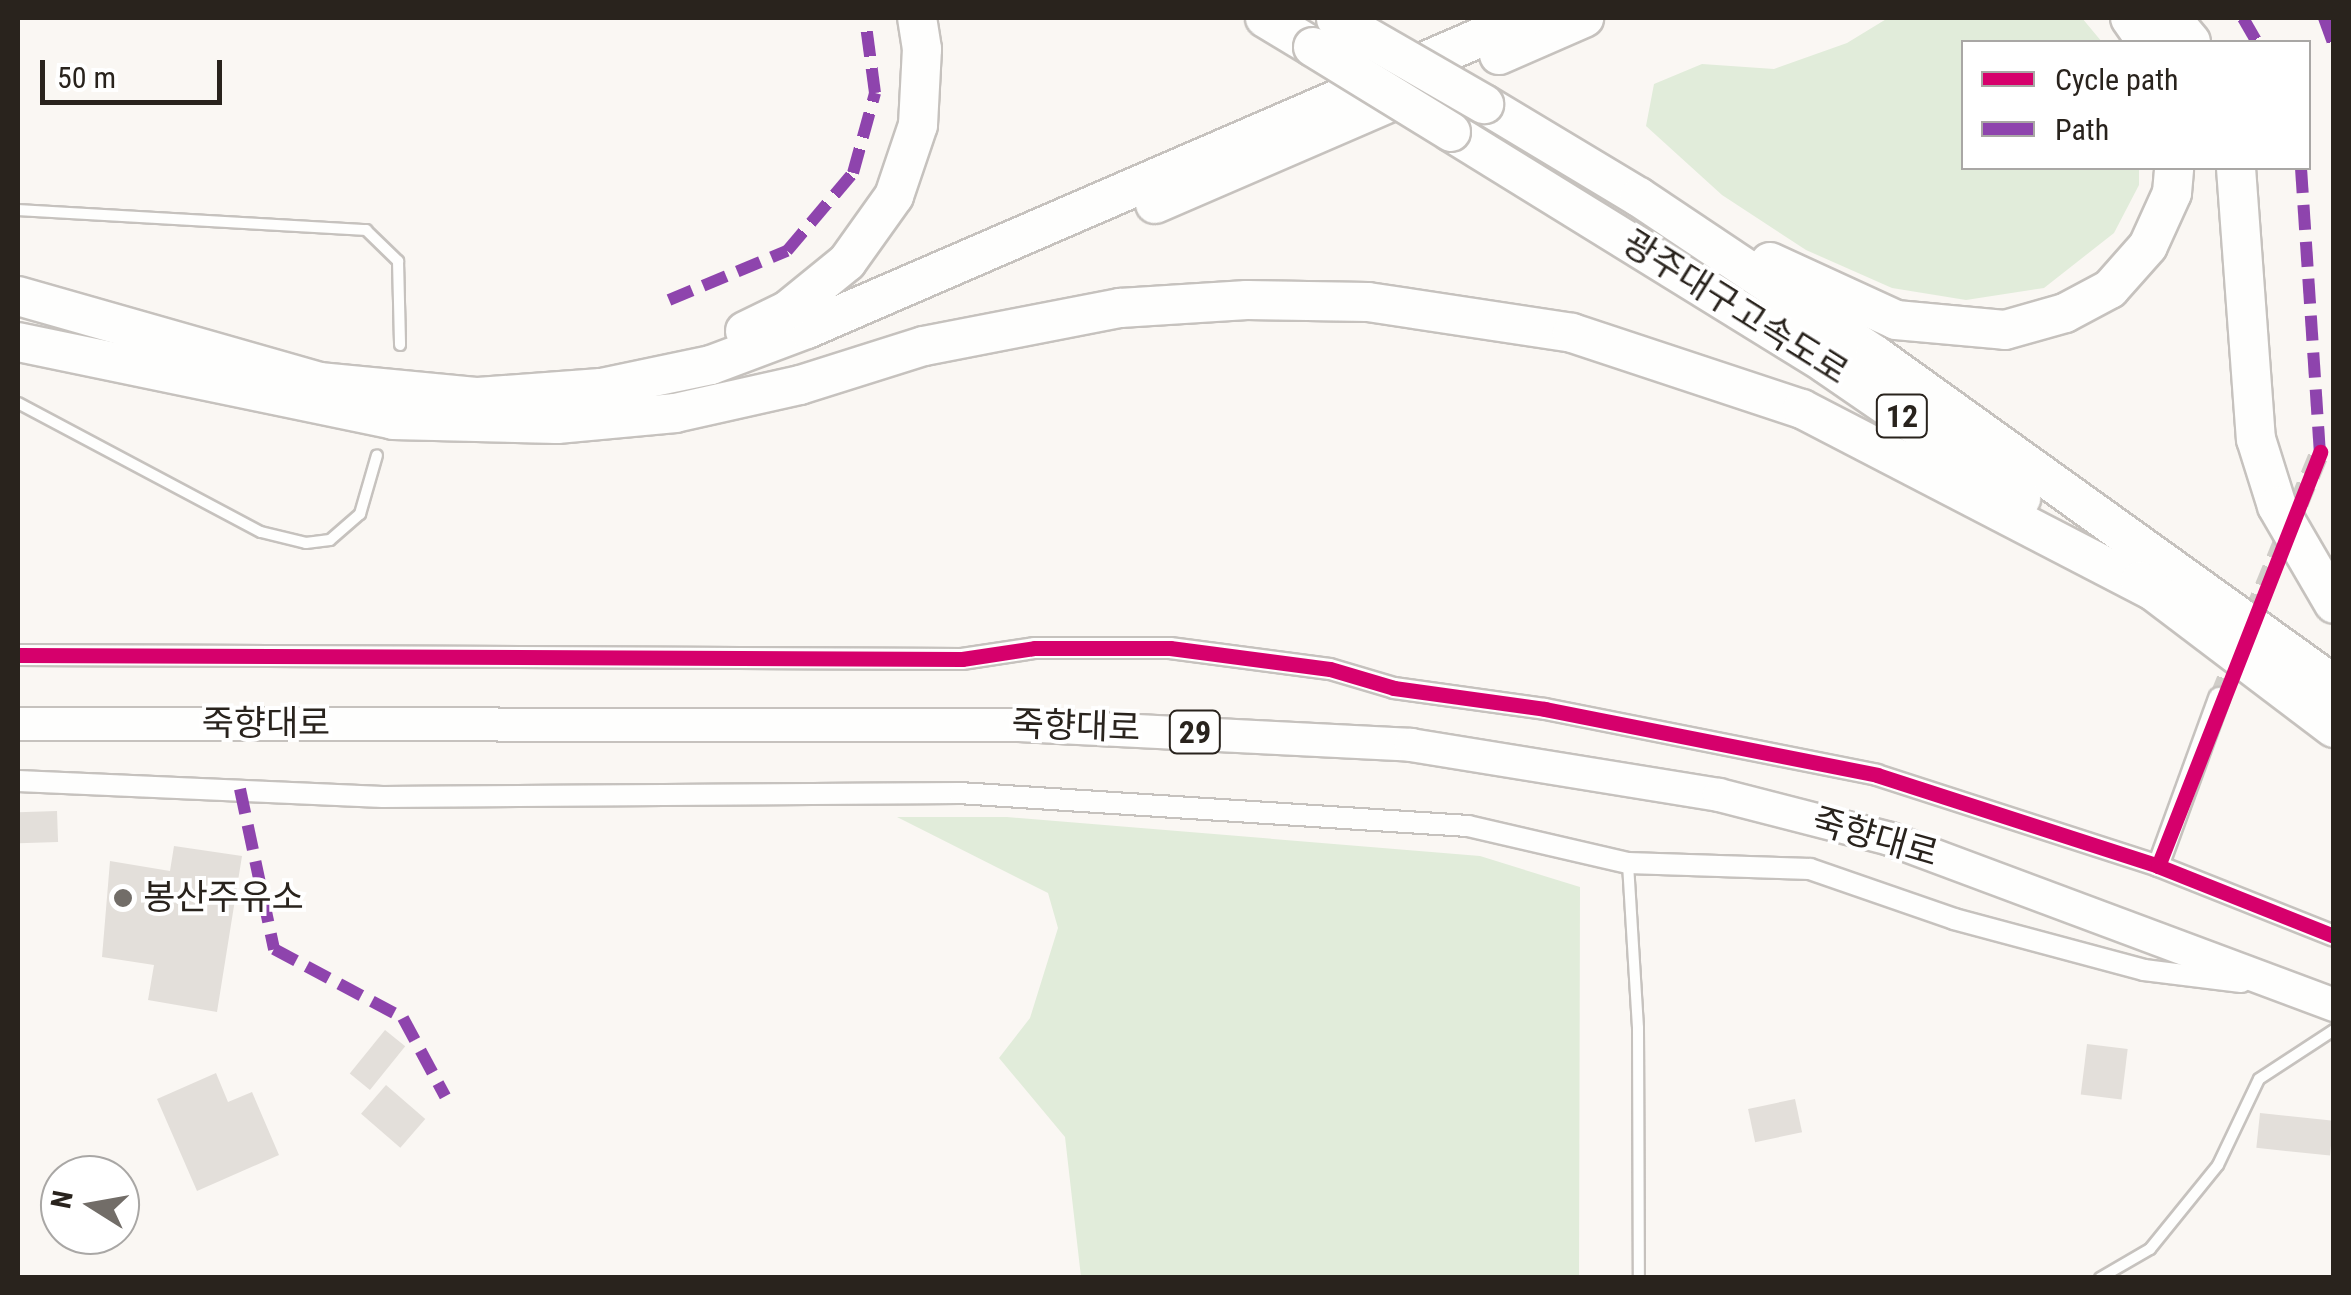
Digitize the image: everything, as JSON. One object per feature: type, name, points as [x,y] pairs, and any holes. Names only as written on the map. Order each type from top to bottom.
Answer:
[{"type":"highway","points":[[18,342],[393,420],[557,424],[788,310],[846,262],[894,196],[918,126],[922,49],[916,18]]},
{"type":"highway","name":"광주대구고속도로","points":[[1265,18],[1328,28],[1484,104],[1639,197],[2180,569],[2334,685]]},
{"type":"highway","points":[[604,402],[807,329],[1525,18]]},
{"type":"highway","points":[[604,402],[815,350],[1584,18]]},
{"type":"highway","points":[[2130,18],[2146,40]]},
{"type":"highway","points":[[2170,18],[2189,40]]},
{"type":"highway","name":"광주대구고속도로","points":[[1328,28],[1451,132],[1826,364],[2157,593],[2334,728]]},
{"type":"highway","points":[[1639,197],[1896,320],[2004,330],[2066,313],[2110,289],[2148,246],[2172,193],[2174,170]]},
{"type":"highway","points":[[2236,170],[2256,439],[2278,506],[2334,604]]},
{"type":"highway","points":[[18,296],[319,382],[478,397],[604,402],[675,412],[800,385],[924,346],[1120,308],[1248,300],[1368,302],[1572,333],[1802,409],[2157,593]]},
{"type":"main road","name":"죽향대로","points":[[18,724],[1020,725],[1412,745],[1719,795],[1890,838],[2334,1004]]},
{"type":"street","points":[[18,655],[962,659],[1034,648],[1170,648],[1330,669],[1394,688],[1545,709],[1877,775],[2158,866],[2334,936]]},
{"type":"street","points":[[2158,866],[2219,698]]},
{"type":"street","points":[[18,780],[383,798],[959,793],[1468,826],[1628,863],[1810,869],[1954,919],[2144,970],[2298,988]]},
{"type":"lane","points":[[18,210],[366,230],[398,261],[400,345]]},
{"type":"lane","points":[[18,403],[261,532],[306,543],[330,540],[360,514],[377,455]]},
{"type":"lane","points":[[1628,863],[1638,1028],[1639,1278]]},
{"type":"lane","points":[[2100,1278],[2150,1248],[2218,1165],[2259,1080],[2334,1030]]},
{"type":"green space","points":[[1888,18],[2082,18],[2100,40],[1961,40],[1961,170],[2139,170],[2139,185],[2114,233],[2044,288],[1966,300],[1892,288],[1806,250],[1722,195],[1646,126],[1654,84],[1702,64],[1774,69],[1847,43]]},
{"type":"green space","points":[[897,817],[1007,817],[1480,856],[1580,887],[1579,1277],[1081,1277],[1065,1137],[999,1058],[1030,1018],[1058,928],[1048,893]]},
{"type":"building","points":[[57,811],[58,842],[19,843],[18,812]]},
{"type":"building","points":[[174,846],[242,856],[217,1012],[148,1000],[154,965],[102,957],[110,861],[170,871]]},
{"type":"building","points":[[385,1030],[405,1046],[370,1090],[350,1074]]},
{"type":"building","points":[[2087,1044],[2128,1049],[2121,1100],[2081,1095]]},
{"type":"building","points":[[216,1073],[228,1102],[252,1092],[279,1155],[197,1191],[157,1099]]},
{"type":"building","points":[[386,1085],[425,1119],[400,1148],[361,1114]]},
{"type":"building","points":[[1795,1099],[1802,1132],[1755,1142],[1748,1109]]},
{"type":"building","points":[[2260,1113],[2334,1121],[2330,1156],[2256,1148]]},
{"type":"tunnel","points":[[2219,698],[2320,452]]},
{"type":"marked path","points":[[669,300],[787,251],[853,173],[875,93],[865,18]]},
{"type":"marked path","points":[[2243,18],[2256,40]]},
{"type":"marked path","points":[[2324,18],[2334,45]]},
{"type":"marked path","points":[[2301,170],[2320,452]]},
{"type":"marked path","points":[[240,789],[274,949],[403,1018],[445,1096]]},
{"type":"cycle path","points":[[2158,866],[2320,452]]},
{"type":"cycle path","points":[[18,655],[962,659],[1035,648],[1170,648],[1330,669],[1394,688],[1545,709],[1877,775],[2158,866],[2334,936]]},
{"type":"place","name":"봉산주유소","points":[[123,898]]}]
